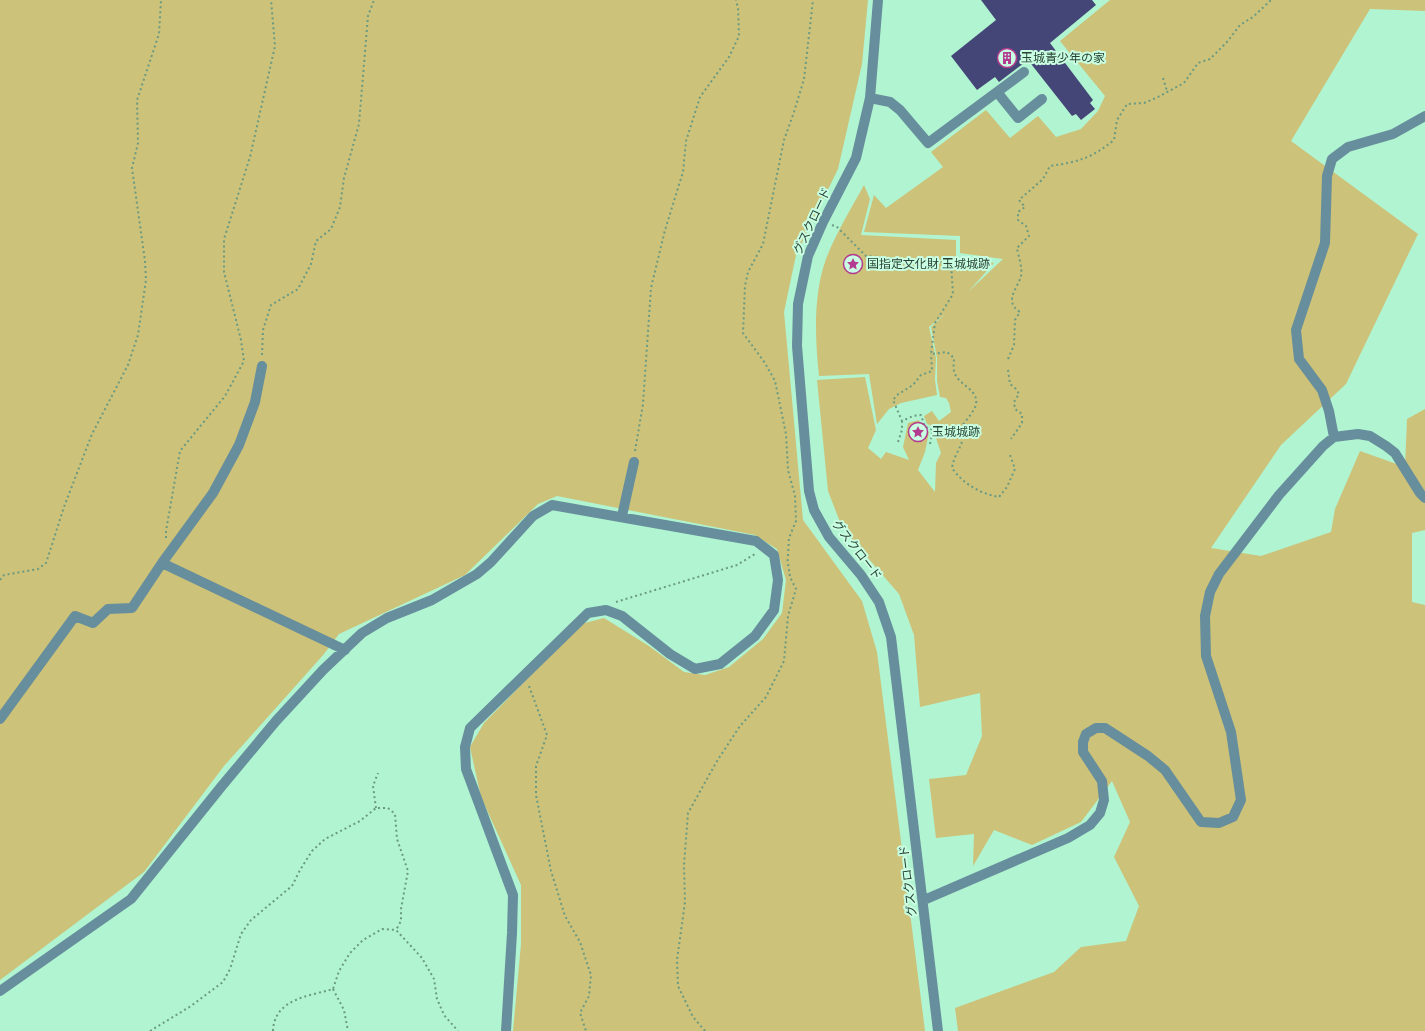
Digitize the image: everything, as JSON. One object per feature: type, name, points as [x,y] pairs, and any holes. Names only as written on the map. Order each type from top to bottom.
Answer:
[{"type":"street","name":"グスクロード","points":[[878,0],[870,98],[856,158],[808,256],[798,304],[797,346],[809,491],[814,510],[829,537],[861,575],[879,602],[891,637],[924,900],[938,1031]]},
{"type":"street","points":[[870,98],[890,102],[928,143],[1024,72]]},
{"type":"street","points":[[997,92],[1018,118],[1042,99]]},
{"type":"street","points":[[1334,437],[1329,410],[1322,390],[1299,359],[1296,330],[1325,243],[1327,176],[1332,159],[1348,147],[1392,134],[1425,116]]},
{"type":"street","points":[[0,719],[75,616],[92,623],[108,609],[132,608],[168,554],[213,493],[239,445],[255,402],[262,366]]},
{"type":"street","points":[[924,900],[1068,838],[1090,825],[1100,813],[1104,800],[1102,782],[1083,752],[1083,742],[1086,734],[1096,728],[1105,728],[1148,756],[1165,770],[1202,822],[1219,823],[1232,816],[1241,800],[1231,732],[1206,656],[1205,616],[1210,592],[1219,574],[1278,495],[1323,446],[1334,437],[1358,434],[1370,436],[1386,446],[1394,453],[1425,498]]},
{"type":"street","points":[[622,516],[634,462]]},
{"type":"street","points":[[0,991],[131,899],[221,786],[271,727],[362,633],[387,618],[432,600],[477,574],[491,562],[533,516],[552,504],[756,541],[774,555],[778,580],[774,610],[755,636],[720,664],[695,670],[670,654],[622,616],[606,610],[588,613],[470,728],[465,747],[466,769],[513,895],[506,1031]]},
{"type":"street","points":[[162,563],[345,650]]},
{"type":"path","points":[[0,580],[4,575],[38,569],[46,563],[64,507],[92,434],[128,365],[138,334],[146,280],[145,261],[132,168],[138,143],[137,100],[159,34],[161,0]]},
{"type":"path","points":[[168,554],[166,531],[180,452],[224,396],[244,361],[241,340],[224,272],[224,239],[250,157],[276,46],[271,0]]},
{"type":"path","points":[[262,366],[263,330],[271,305],[298,288],[311,264],[316,241],[331,229],[340,207],[344,178],[359,124],[368,16],[374,0]]},
{"type":"path","points":[[634,462],[643,404],[651,288],[665,230],[683,172],[686,140],[700,97],[729,57],[739,36],[738,8],[736,0]]},
{"type":"path","points":[[705,1031],[693,1017],[678,986],[677,960],[685,902],[684,865],[688,813],[717,761],[740,726],[766,697],[784,661],[788,616],[796,589],[790,577],[788,556],[789,538],[796,521],[795,496],[788,470],[786,434],[775,381],[765,363],[743,333],[745,286],[748,272],[763,244],[784,140],[804,79],[813,0]]},
{"type":"path","points":[[1008,359],[1014,345],[1015,320],[1020,312],[1015,309],[1012,301],[1015,286],[1021,276],[1017,248],[1029,236],[1026,226],[1018,220],[1018,212],[1025,207],[1019,200],[1043,179],[1050,166],[1072,163],[1097,154],[1114,140],[1117,120],[1127,104],[1144,103],[1184,83],[1198,64],[1210,59],[1232,36],[1240,25],[1272,0]]},
{"type":"path","points":[[1163,78],[1167,91]]},
{"type":"path","points":[[824,222],[837,227],[866,256],[950,263],[953,294],[935,323],[931,354],[932,372],[921,375],[913,385],[897,394],[894,400],[902,421],[902,430],[898,442]]},
{"type":"path","points":[[931,354],[947,352],[954,358],[954,371],[959,382],[969,388],[975,396],[976,405],[962,426],[964,435],[962,444],[954,458],[952,468],[958,476],[986,495],[999,497],[1007,487],[1015,469],[1010,455]]},
{"type":"path","points":[[1008,370],[1010,384],[1016,388],[1019,394],[1014,402],[1015,409],[1022,414],[1022,423],[1011,440]]},
{"type":"path","points":[[902,421],[921,415],[925,427],[933,430],[930,444]]},
{"type":"path","points":[[606,610],[608,604],[737,565],[765,548]]},
{"type":"path","points":[[775,561],[788,556]]},
{"type":"path","points":[[526,674],[547,735],[536,766],[536,795],[551,871],[565,916],[580,942],[591,975],[589,996],[580,1013],[586,1031]]},
{"type":"path","points":[[376,808],[373,786],[378,773]]},
{"type":"path","points":[[150,1031],[191,1006],[223,982],[230,969],[241,934],[251,920],[292,886],[312,851],[326,839],[360,821],[376,808],[388,808],[395,814],[397,839],[408,871],[401,909],[401,921],[396,930]]},
{"type":"path","points":[[348,1031],[344,1010],[333,990],[339,971],[350,953],[363,940],[382,929],[396,930],[422,958],[434,979],[437,999],[444,1015],[458,1031]]},
{"type":"path","points":[[273,1031],[278,1013],[293,1000],[333,990]]},
{"type":"shaded area","points":[[0,0],[868,0],[862,64],[838,169],[796,255],[784,312],[803,520],[862,601],[877,652],[925,1031],[513,1031],[521,944],[521,885],[481,797],[470,747],[484,723],[581,624],[604,618],[649,646],[684,672],[705,675],[729,667],[763,639],[782,613],[786,580],[777,549],[755,535],[557,496],[538,504],[465,575],[339,634],[324,654],[224,766],[144,872],[0,980]]},
{"type":"shaded area","points":[[1110,0],[1425,0],[1425,11],[1370,9],[1291,141],[1418,234],[1346,384],[1281,445],[1211,548],[1261,556],[1331,532],[1335,509],[1360,451],[1405,467],[1407,419],[1425,409],[1425,530],[1412,533],[1412,602],[1425,605],[1425,1031],[958,1031],[955,1008],[1054,972],[1081,947],[1126,941],[1139,906],[1114,857],[1130,822],[1112,781],[1081,822],[1032,845],[994,830],[973,866],[974,834],[936,838],[929,779],[966,775],[982,736],[980,693],[920,707],[914,635],[899,594],[855,543],[840,522],[828,491],[817,380],[865,377],[876,430],[868,448],[881,459],[886,452],[909,460],[903,447],[908,423],[919,420],[922,427],[929,432],[925,452],[918,470],[935,492],[936,463],[941,453],[936,438],[936,427],[927,424],[924,416],[932,411],[939,421],[951,412],[946,398],[940,397],[937,381],[937,358],[931,327],[946,313],[929,327],[936,358],[935,380],[937,395],[901,403],[889,409],[877,424],[869,374],[819,376],[816,317],[819,287],[830,249],[864,185],[870,199],[861,235],[956,240],[956,258],[994,263],[968,292],[1003,259],[960,253],[960,236],[864,232],[874,195],[886,208],[943,167],[931,152],[986,110],[1010,138],[1038,116],[1056,137],[1081,129],[1098,111],[1105,96],[1060,41]]},
{"type":"building","name":"玉城青少年の家","points":[[981,0],[1092,0],[1096,5],[1050,43],[1093,100],[1090,103],[1095,109],[1081,120],[1076,114],[1072,116],[1028,60],[999,82],[995,77],[977,90],[951,56],[996,20]]},
{"type":"place","name":"玉城青少年の家","points":[[1007,58]]},
{"type":"place","name":"国指定文化財 玉城城跡","points":[[853,264]]},
{"type":"place","name":"玉城城跡","points":[[918,432]]}]
